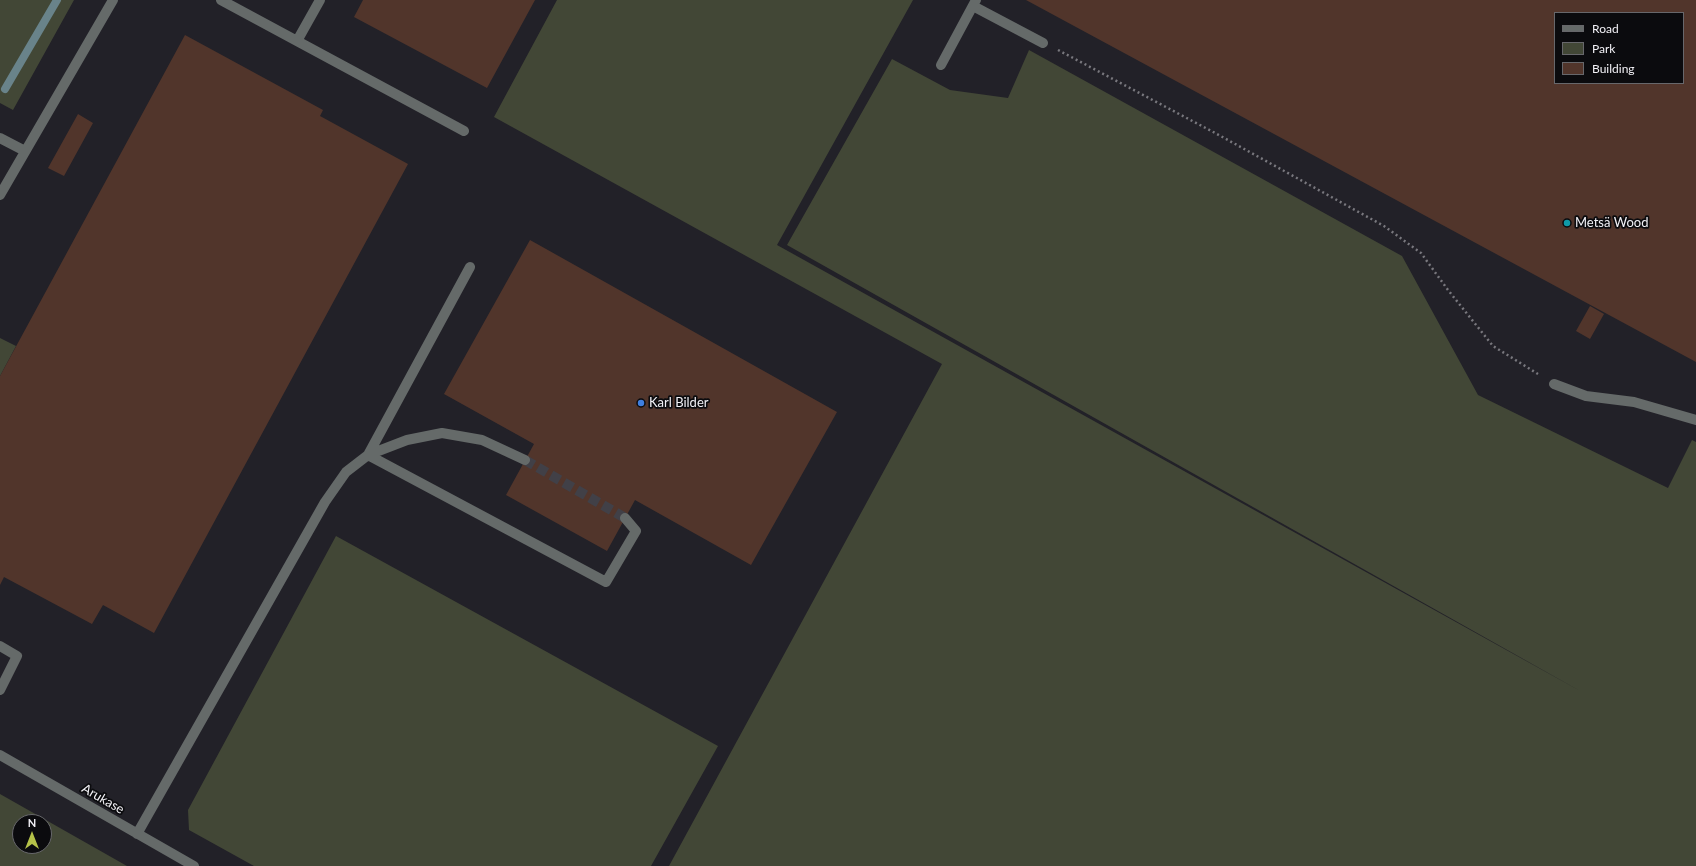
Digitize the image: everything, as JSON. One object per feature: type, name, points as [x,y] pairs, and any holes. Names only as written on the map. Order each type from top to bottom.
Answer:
[{"type":"street","points":[[0,195],[113,0]]},
{"type":"street","points":[[221,0],[464,131]]},
{"type":"street","points":[[297,41],[320,0]]},
{"type":"street","points":[[941,65],[974,3],[1043,43]]},
{"type":"street","points":[[0,138],[25,151]]},
{"type":"street","points":[[368,455],[470,267]]},
{"type":"street","points":[[1554,384],[1586,396],[1634,402],[1696,420]]},
{"type":"street","points":[[137,834],[325,502],[346,472],[368,455],[407,440],[442,434],[482,440],[525,460]]},
{"type":"street","points":[[368,455],[606,582],[636,531],[625,518]]},
{"type":"street","points":[[0,646],[17,656],[0,690]]},
{"type":"street","name":"Arukase","points":[[0,755],[194,866]]},
{"type":"path","points":[[1043,43],[1217,134],[1384,226],[1421,253],[1448,290],[1493,346],[1554,384]]},
{"type":"green space","points":[[0,0],[74,0],[13,110],[0,103]]},
{"type":"green space","points":[[557,0],[913,0],[777,245],[1582,692],[787,245],[892,59],[950,90],[1008,98],[1029,50],[1402,256],[1478,395],[1668,488],[1692,440],[1696,442],[1696,866],[669,866],[942,364],[494,117]]},
{"type":"green space","points":[[0,338],[16,346],[0,376]]},
{"type":"green space","points":[[336,536],[718,746],[651,866],[254,866],[189,830],[188,810]]},
{"type":"green space","points":[[0,794],[35,814],[12,814],[12,854],[52,854],[52,823],[127,866],[0,866]]},
{"type":"building","points":[[363,0],[535,0],[487,88],[354,17]]},
{"type":"building","name":"Metsä Wood","points":[[1026,0],[1696,0],[1696,362]]},
{"type":"building","points":[[185,35],[323,110],[320,116],[408,164],[154,633],[103,605],[92,624],[4,577],[0,585],[0,376]]},
{"type":"building","points":[[78,114],[93,123],[64,176],[48,168]]},
{"type":"building","name":"Karl Bilder","points":[[530,240],[837,412],[751,565],[635,500],[607,551],[506,495],[534,444],[444,394]]},
{"type":"building","points":[[1590,306],[1604,314],[1590,339],[1576,331]]},
{"type":"waterway","points":[[5,89],[57,0]]},
{"type":"tunnel","points":[[525,460],[625,518]]},
{"type":"place","name":"Metsä Wood","points":[[1567,223]]},
{"type":"place","name":"Karl Bilder","points":[[641,403]]}]
